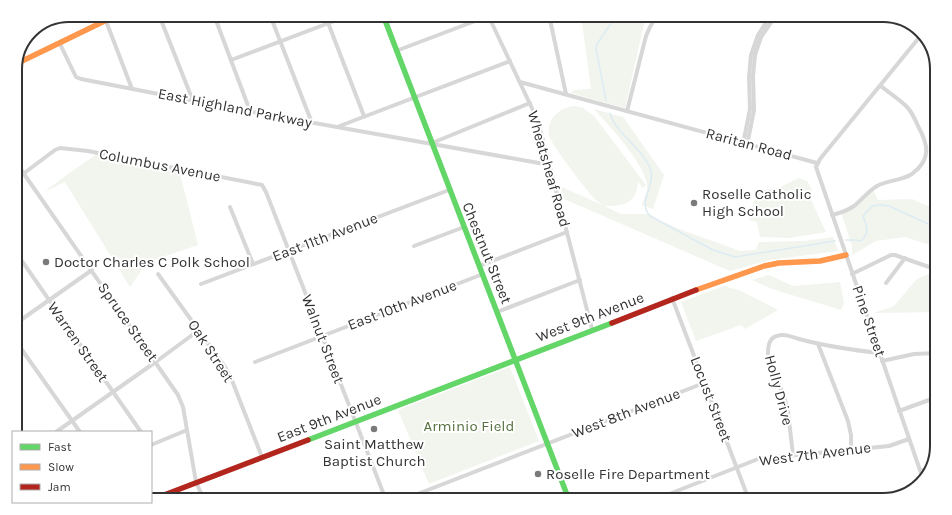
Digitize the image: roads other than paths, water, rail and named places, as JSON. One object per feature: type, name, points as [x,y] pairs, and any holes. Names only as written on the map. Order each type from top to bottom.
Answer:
[{"type":"street","points":[[23,60],[60,44],[104,22]]},
{"type":"street","points":[[106,22],[132,89]]},
{"type":"street","points":[[162,22],[193,101]]},
{"type":"street","points":[[217,22],[250,112]]},
{"type":"street","points":[[273,22],[312,123]]},
{"type":"street","name":"Chestnut Street","points":[[386,22],[566,493]]},
{"type":"street","points":[[396,51],[471,22]]},
{"type":"street","name":"Wheatsheaf Road","points":[[492,22],[538,120],[592,329]]},
{"type":"street","points":[[551,22],[566,94]]},
{"type":"street","points":[[626,111],[646,36],[653,22]]},
{"type":"street","points":[[745,143],[744,139],[750,109],[749,77],[751,55],[758,35],[767,22]]},
{"type":"street","points":[[745,143],[748,140],[754,110],[753,76],[755,56],[761,37],[771,22]]},
{"type":"street","points":[[231,60],[328,23],[364,116]]},
{"type":"street","points":[[817,163],[918,39]]},
{"type":"street","name":"East Highland Parkway","points":[[60,44],[76,77],[81,79],[250,112],[550,165]]},
{"type":"street","points":[[337,127],[510,61]]},
{"type":"street","name":"Raritan Road","points":[[520,82],[817,163]]},
{"type":"street","points":[[832,215],[846,211],[855,206],[873,188],[901,179],[911,174],[922,162],[927,147],[925,139],[913,116],[907,108],[881,86]]},
{"type":"street","points":[[431,143],[530,103]]},
{"type":"street","name":"Columbus Avenue","points":[[24,174],[55,150],[66,148],[254,183]]},
{"type":"street","name":"Pine Street","points":[[817,163],[817,172],[921,471]]},
{"type":"street","name":"Spruce Street","points":[[22,171],[178,395],[187,430],[196,482],[201,493]]},
{"type":"street","name":"Walnut Street","points":[[254,183],[262,185],[266,192],[383,493]]},
{"type":"street","name":"East 11th Avenue","points":[[201,284],[449,190]]},
{"type":"street","points":[[230,207],[253,264]]},
{"type":"street","points":[[414,246],[464,227]]},
{"type":"street","points":[[479,266],[567,232]]},
{"type":"street","points":[[852,274],[891,254],[930,267]]},
{"type":"street","name":"West 9th Avenue","points":[[516,359],[672,298],[764,266],[779,262],[825,260],[846,255]]},
{"type":"street","points":[[886,283],[905,258]]},
{"type":"street","name":"Warren Street","points":[[22,261],[140,431]]},
{"type":"street","points":[[22,319],[92,270]]},
{"type":"street","name":"Oak Street","points":[[158,274],[225,367],[231,378],[262,456]]},
{"type":"street","name":"East 10th Avenue","points":[[255,362],[482,274]]},
{"type":"street","points":[[497,312],[580,280]]},
{"type":"street","name":"Locust Street","points":[[672,298],[747,493]]},
{"type":"street","points":[[57,431],[199,330]]},
{"type":"street","name":"Holly Drive","points":[[793,455],[788,412],[768,351],[769,344],[774,338],[783,335],[818,344],[879,353]]},
{"type":"street","points":[[818,344],[848,421],[851,435],[851,450]]},
{"type":"street","points":[[22,350],[79,431]]},
{"type":"street","points":[[882,361],[914,354],[930,353]]},
{"type":"street","name":"East 9th Avenue","points":[[168,493],[516,359]]},
{"type":"street","name":"West 8th Avenue","points":[[420,493],[704,383]]},
{"type":"street","points":[[899,410],[930,399]]},
{"type":"street","points":[[152,444],[187,430]]},
{"type":"street","name":"West 7th Avenue","points":[[672,493],[758,459],[889,446],[910,439]]},
{"type":"waterway","points":[[606,100],[596,49],[597,44],[612,22]]},
{"type":"waterway","points":[[610,113],[613,121],[642,155],[651,171],[651,183],[645,205],[646,211],[650,216],[713,250],[735,257],[835,241]]},
{"type":"waterway","points":[[846,240],[861,241],[864,238],[867,229],[863,216],[872,206],[889,206],[930,225]]},
{"type":"place","name":"Roselle Catholic High School","points":[[694,203]]},
{"type":"place","name":"Doctor Charles C Polk School","points":[[46,262]]},
{"type":"place","name":"Saint Matthew Baptist Church","points":[[374,429]]},
{"type":"place","name":"Roselle Fire Department","points":[[538,474]]},
{"type":"park label","name":"Arminio Field","points":[[469,426]]}]
